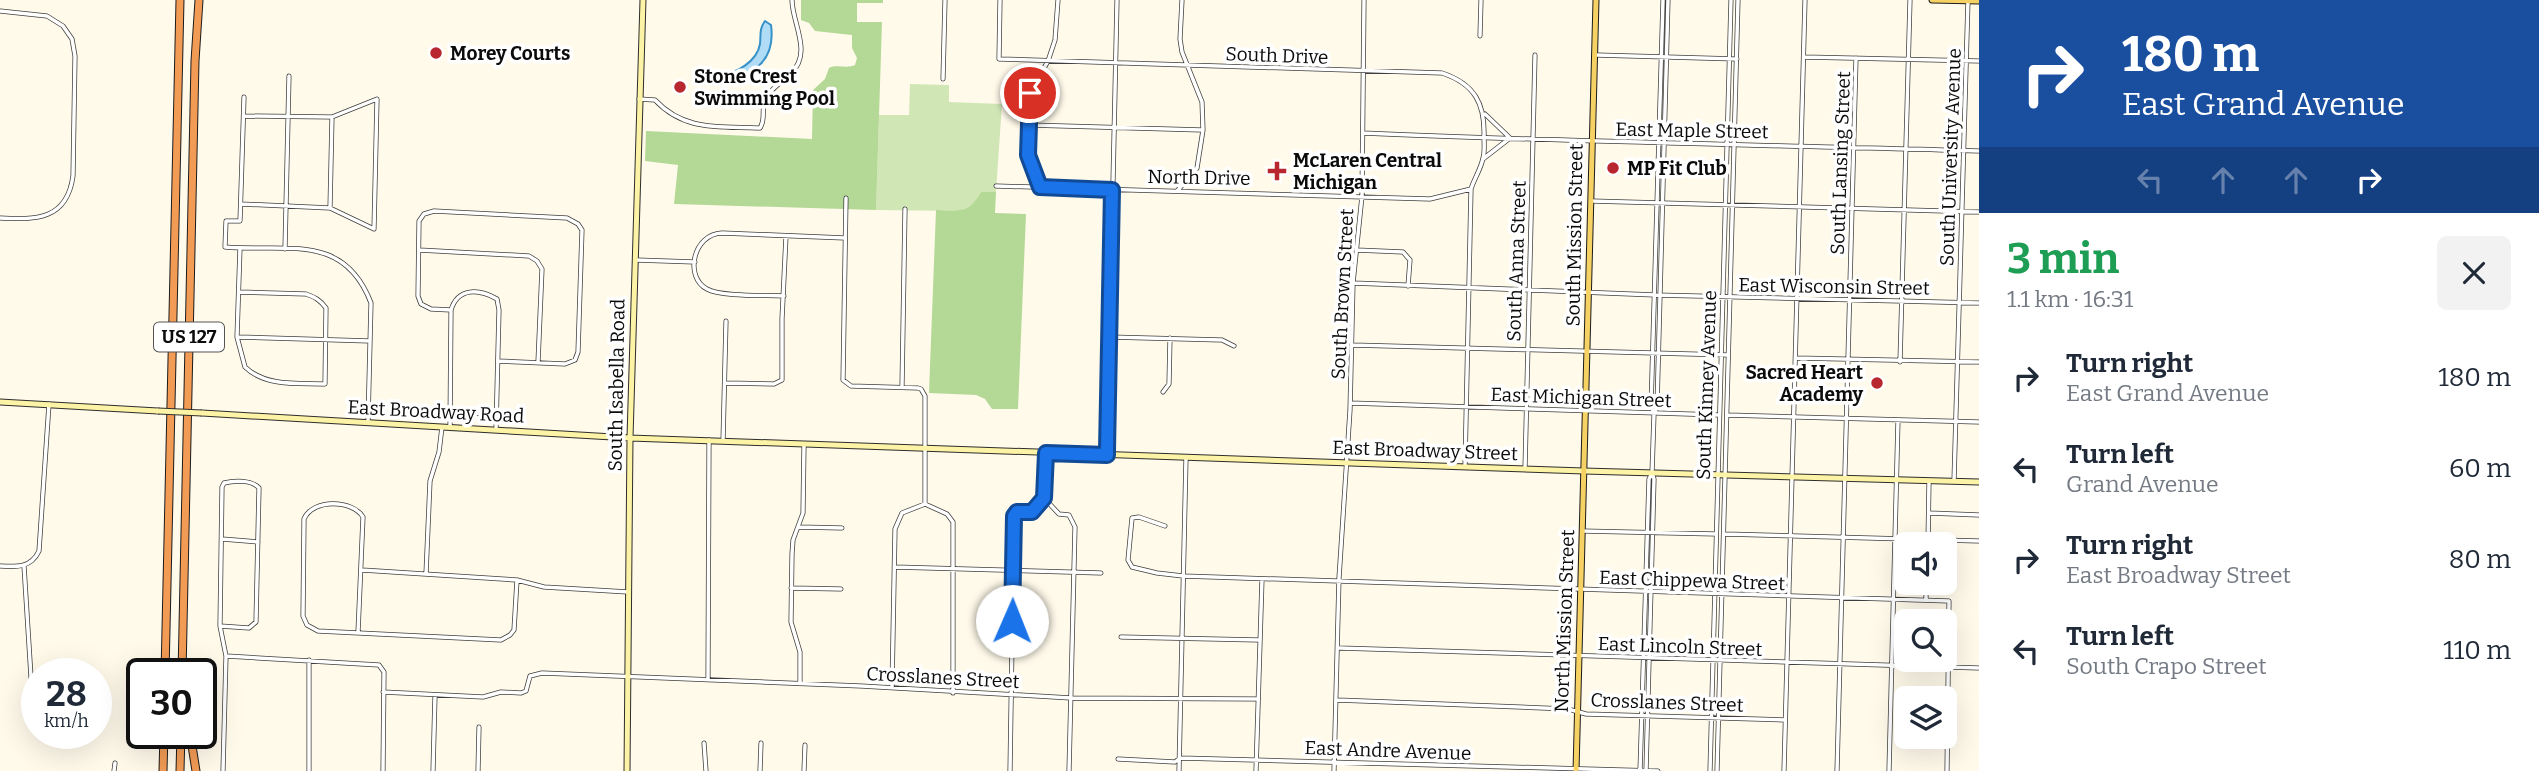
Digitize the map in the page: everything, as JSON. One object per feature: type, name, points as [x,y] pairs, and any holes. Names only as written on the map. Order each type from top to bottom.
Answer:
[{"type":"highway","name":"US 127","points":[[165,658],[180,0]]},
{"type":"highway","name":"US 127","points":[[184,658],[194,114],[199,0]]},
{"type":"highway","points":[[163,771],[164,749]]},
{"type":"highway","points":[[180,771],[181,749]]},
{"type":"highway","points":[[193,749],[196,771]]},
{"type":"main road","name":"South Mission Street","points":[[1584,471],[1596,0]]},
{"type":"main road","points":[[1931,0],[1979,1]]},
{"type":"main road","name":"North Mission Street","points":[[1576,770],[1584,471]]},
{"type":"street","name":"South Isabella Road","points":[[627,771],[630,438],[643,0]]},
{"type":"street","points":[[639,99],[655,100],[667,114],[692,125],[760,128],[763,124],[764,102],[800,62],[800,31],[792,0]]},
{"type":"street","points":[[943,79],[945,0]]},
{"type":"street","name":"South Drive","points":[[1000,0],[999,59],[1442,73],[1469,88],[1484,114],[1510,138]]},
{"type":"street","points":[[1040,187],[1028,155],[1030,93],[1048,61],[1055,40],[1058,0]]},
{"type":"street","points":[[1107,455],[1117,0]]},
{"type":"street","points":[[1178,191],[1197,168],[1203,130],[1202,102],[1180,39],[1182,0]]},
{"type":"street","name":"South Brown Street","points":[[1335,771],[1339,582],[1350,403],[1353,283],[1362,196],[1364,0]]},
{"type":"street","points":[[1480,36],[1481,0]]},
{"type":"street","points":[[1646,771],[1648,593],[1654,478],[1654,414],[1651,408],[1656,354],[1666,0]]},
{"type":"street","name":"South Kinney Avenue","points":[[1722,475],[1721,355],[1731,0]]},
{"type":"street","name":"South Kinney Avenue","points":[[1710,771],[1716,534],[1727,415],[1738,0]]},
{"type":"street","points":[[1784,771],[1805,0]]},
{"type":"street","points":[[1900,362],[1910,0]]},
{"type":"street","name":"South University Avenue","points":[[1954,482],[1968,1]]},
{"type":"street","points":[[0,11],[39,14],[55,21],[68,32],[75,56],[73,174],[69,193],[58,207],[44,216],[29,219],[0,218]]},
{"type":"street","name":"South Anna Street","points":[[1525,469],[1535,55]]},
{"type":"street","points":[[1594,55],[1737,59]]},
{"type":"street","points":[[1804,57],[1979,61]]},
{"type":"street","name":"South Lansing Street","points":[[1838,771],[1856,58]]},
{"type":"street","points":[[285,249],[289,76]]},
{"type":"street","points":[[244,97],[240,221],[226,221],[225,247],[319,251],[331,255],[355,272],[364,285],[370,303],[368,422]]},
{"type":"street","points":[[241,204],[330,208],[374,229],[377,99],[332,117],[244,116]]},
{"type":"street","points":[[1465,466],[1471,189],[1483,159],[1484,114]]},
{"type":"street","points":[[330,208],[332,117]]},
{"type":"street","points":[[1029,125],[1203,130]]},
{"type":"street","name":"East Maple Street","points":[[1363,133],[1591,142],[1979,151]]},
{"type":"street","points":[[1483,159],[1510,138]]},
{"type":"street","name":"North Drive","points":[[996,187],[1430,199],[1471,189]]},
{"type":"street","points":[[846,198],[842,376],[845,383],[851,386],[921,389],[925,396],[925,504]]},
{"type":"street","points":[[1591,201],[1979,212]]},
{"type":"street","points":[[902,387],[905,209]]},
{"type":"street","points":[[451,310],[431,309],[421,304],[418,296],[419,221],[424,214],[434,211],[566,218],[578,224],[582,230],[578,352],[575,360],[565,364],[498,361]]},
{"type":"street","points":[[784,296],[713,292],[699,282],[695,262],[700,243],[710,235],[722,233],[845,238]]},
{"type":"street","points":[[725,383],[774,384],[782,380],[786,236]]},
{"type":"street","points":[[240,248],[237,337],[245,367],[264,379],[275,382],[325,384],[326,308],[322,303],[315,296],[306,294],[240,292]]},
{"type":"street","points":[[419,250],[529,256],[537,261],[542,269],[538,362]]},
{"type":"street","points":[[1356,250],[1403,252],[1410,260],[1408,286]]},
{"type":"street","points":[[636,260],[695,262]]},
{"type":"street","name":"East Wisconsin Street","points":[[1353,283],[1588,293],[1979,303]]},
{"type":"street","points":[[450,428],[451,310],[454,300],[461,293],[487,294],[497,299],[499,310],[496,430]]},
{"type":"street","points":[[723,441],[726,321]]},
{"type":"street","points":[[237,337],[370,341]]},
{"type":"street","points":[[1110,337],[1222,340],[1234,346]]},
{"type":"street","points":[[1163,392],[1169,384],[1170,338]]},
{"type":"street","points":[[1352,345],[1728,355]]},
{"type":"street","points":[[1796,358],[1979,362]]},
{"type":"street","name":"East Broadway Road","points":[[0,402],[630,438],[870,446]]},
{"type":"street","name":"East Michigan Street","points":[[1350,403],[1979,422]]},
{"type":"street","points":[[0,566],[24,566],[34,561],[41,546],[49,404]]},
{"type":"street","points":[[450,412],[497,414]]},
{"type":"street","points":[[1895,532],[1898,420]]},
{"type":"street","points":[[425,574],[430,481],[439,452],[442,427]]},
{"type":"street","points":[[708,680],[709,440]]},
{"type":"street","points":[[800,684],[800,652],[792,629],[791,588],[792,546],[803,507],[803,444]]},
{"type":"street","name":"East Broadway Street","points":[[870,446],[1979,482]]},
{"type":"street","points":[[1010,771],[1014,516],[1017,512],[1032,512],[1044,498],[1046,453]]},
{"type":"street","points":[[1179,771],[1186,458]]},
{"type":"street","points":[[1717,771],[1721,661],[1722,475]]},
{"type":"street","points":[[1928,532],[1929,481]]},
{"type":"street","points":[[220,626],[254,626],[260,488],[252,482],[224,483],[220,626],[226,656],[223,771]]},
{"type":"street","points":[[1044,498],[1059,514],[1069,515],[1074,522],[1069,771]]},
{"type":"street","points":[[892,688],[895,529],[898,519],[907,510],[925,504],[947,514],[953,522],[953,693]]},
{"type":"street","points":[[358,632],[364,523],[361,513],[346,506],[316,505],[304,519],[302,610],[307,625],[318,631],[501,640],[510,635],[516,622],[517,580]]},
{"type":"street","points":[[1929,513],[1979,515]]},
{"type":"street","name":"East Chippewa Street","points":[[1165,526],[1139,517],[1132,518],[1128,560],[1132,567],[1183,576],[1949,601],[1949,609]]},
{"type":"street","points":[[799,527],[842,528]]},
{"type":"street","points":[[1582,531],[1894,539]]},
{"type":"street","points":[[222,539],[258,541]]},
{"type":"street","points":[[1957,539],[1979,540]]},
{"type":"street","points":[[24,566],[30,658]]},
{"type":"street","points":[[894,567],[1101,573]]},
{"type":"street","points":[[361,570],[517,580],[544,587],[628,592]]},
{"type":"street","points":[[1256,771],[1262,579]]},
{"type":"street","points":[[791,588],[841,589]]},
{"type":"street","points":[[1889,771],[1894,595]]},
{"type":"street","points":[[1926,595],[1926,600]]},
{"type":"street","points":[[1121,637],[1259,640]]},
{"type":"street","name":"East Lincoln Street","points":[[1339,649],[1894,666]]},
{"type":"street","points":[[226,656],[379,665],[384,672],[383,771]]},
{"type":"street","points":[[309,660],[309,771]]},
{"type":"street","name":"East Lincoln Street","points":[[1957,667],[1979,668]]},
{"type":"street","points":[[1947,771],[1949,672]]},
{"type":"street","name":"Crosslanes Street","points":[[435,695],[483,697],[501,692],[521,693],[526,691],[530,677],[534,674],[627,676],[1071,698],[1258,699]]},
{"type":"street","points":[[383,692],[435,695],[433,771]]},
{"type":"street","name":"Crosslanes Street","points":[[1337,700],[1568,709],[1586,714],[1786,720]]},
{"type":"street","points":[[1640,771],[1645,716]]},
{"type":"street","points":[[478,771],[479,727]]},
{"type":"street","points":[[704,743],[706,771]]},
{"type":"street","points":[[760,771],[761,743]]},
{"type":"street","points":[[804,771],[805,745]]},
{"type":"street","name":"East Andre Avenue","points":[[1118,759],[1175,762],[1180,758],[1256,759],[1658,771]]},
{"type":"street","points":[[114,771],[115,763]]},
{"type":"green space","points":[[801,0],[883,0],[883,3],[857,3],[857,22],[882,22],[876,210],[674,204],[678,165],[645,161],[646,131],[812,139],[813,90],[825,79],[829,68],[855,65],[857,58],[852,48],[852,35],[815,31],[809,23],[801,20]]},
{"type":"green space","points":[[910,84],[949,85],[949,102],[1002,104],[996,192],[981,192],[974,204],[961,211],[876,210],[879,115],[909,115]]},
{"type":"green space","points":[[981,192],[996,192],[995,213],[1026,214],[1018,409],[992,409],[985,399],[976,395],[929,393],[936,210],[968,208]]},
{"type":"water","points":[[765,21],[771,25],[772,38],[766,57],[760,65],[743,75],[721,81],[720,76],[739,69],[755,56]]},
{"type":"place","name":"Morey Courts","points":[[436,53]]},
{"type":"place","name":"Stone Crest Swimming Pool","points":[[680,87]]},
{"type":"place","name":"MP Fit Club","points":[[1613,168]]},
{"type":"place","name":"McLaren Central Michigan","points":[[1277,171]]},
{"type":"place","name":"Sacred Heart Academy","points":[[1877,383]]},
{"type":"route","points":[[1012,621],[1014,516],[1017,512],[1032,512],[1044,498],[1046,453],[1107,455],[1112,190],[1040,187],[1028,155],[1030,93]]}]
